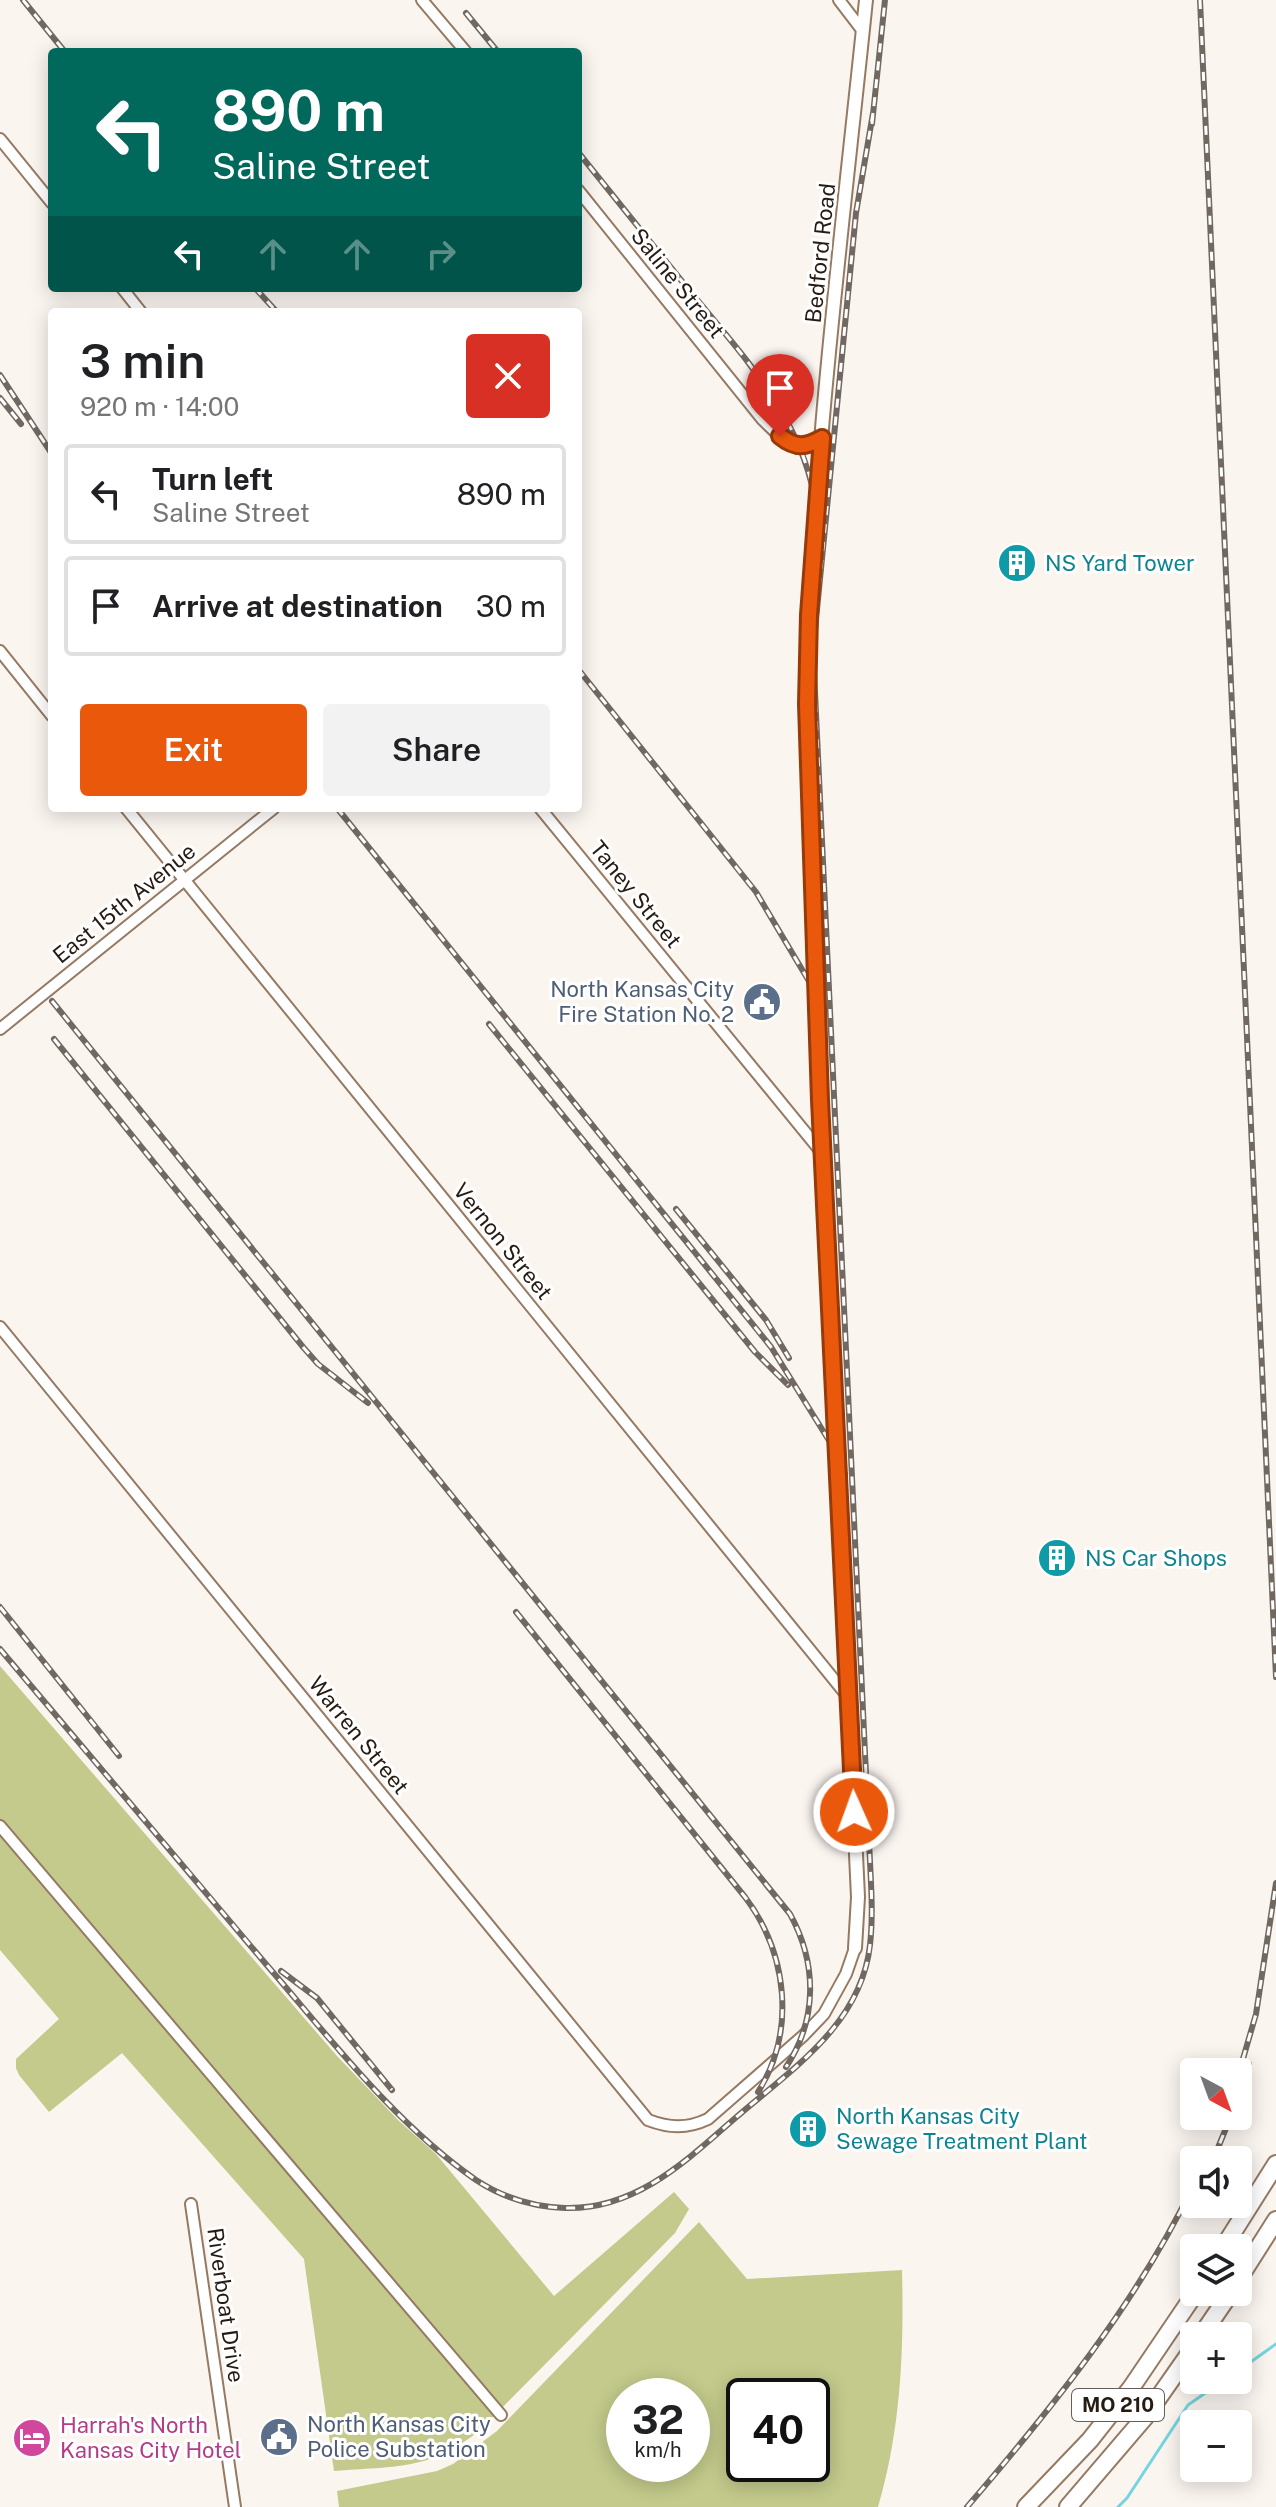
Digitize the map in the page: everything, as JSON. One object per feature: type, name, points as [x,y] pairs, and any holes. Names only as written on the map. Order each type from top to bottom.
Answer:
[{"type":"highway","points":[[1232,2234],[1276,2164]]},
{"type":"highway","points":[[1252,2258],[1276,2220]]},
{"type":"highway","name":"MO 210","points":[[1026,2507],[1090,2440],[1165,2341],[1187,2306]]},
{"type":"highway","name":"MO 210","points":[[1068,2507],[1145,2417],[1180,2367]]},
{"type":"street","points":[[422,0],[463,48]]},
{"type":"street","points":[[839,0],[862,30]]},
{"type":"street","name":"Bedford Road","points":[[855,1948],[858,1897],[823,1154],[807,704],[809,615],[822,438],[866,0]]},
{"type":"street","points":[[0,139],[48,198]]},
{"type":"street","name":"Saline Street","points":[[582,195],[763,420],[795,446],[805,447],[822,438]]},
{"type":"street","points":[[125,292],[138,308]]},
{"type":"street","points":[[0,651],[48,711]]},
{"type":"street","name":"Vernon Street","points":[[129,812],[849,1699]]},
{"type":"street","name":"East 15th Avenue","points":[[0,1029],[269,812]]},
{"type":"street","name":"Taney Street","points":[[543,812],[823,1154]]},
{"type":"street","name":"Warren Street","points":[[0,1327],[648,2120],[677,2127],[708,2119],[824,2014],[846,1974],[855,1948]]},
{"type":"street","points":[[0,1826],[501,2415]]},
{"type":"street","name":"Riverboat Drive","points":[[191,2204],[235,2507]]},
{"type":"green space","points":[[0,1666],[337,2056],[399,2121],[436,2154],[554,2296],[674,2192],[689,2209],[675,2233],[480,2430],[445,2453],[394,2467],[334,2471],[304,2259],[122,2053],[49,2112],[19,2075],[16,2059],[59,2019],[0,1950]]},
{"type":"green space","points":[[699,2222],[747,2279],[902,2270],[899,2390],[892,2448],[878,2507],[339,2507],[337,2491],[437,2471],[453,2464],[497,2431]]},
{"type":"waterway","points":[[1252,2361],[1276,2344]]},
{"type":"waterway","points":[[1118,2507],[1188,2405],[1204,2394]]},
{"type":"railway","points":[[23,0],[62,48]]},
{"type":"railway","points":[[872,124],[885,0]]},
{"type":"railway","points":[[1200,0],[1276,1677]]},
{"type":"railway","points":[[466,13],[495,48]]},
{"type":"railway","points":[[0,1649],[364,2078],[446,2157],[476,2180],[507,2196],[553,2207],[590,2207],[636,2192],[656,2181],[696,2152],[799,2064],[837,2023],[853,2000],[864,1974],[872,1918],[813,650],[856,213],[873,113]]},
{"type":"railway","points":[[582,157],[772,396],[802,454],[818,521]]},
{"type":"railway","points":[[259,292],[273,308]]},
{"type":"railway","points":[[0,375],[48,448]]},
{"type":"railway","points":[[0,398],[21,424]]},
{"type":"railway","points":[[582,674],[756,892],[816,993],[824,1016]]},
{"type":"railway","points":[[340,812],[771,1347],[838,1455],[845,1474]]},
{"type":"railway","points":[[52,1001],[790,1914],[805,1952],[810,1991],[804,2030],[786,2067]]},
{"type":"railway","points":[[489,1024],[755,1352],[788,1385]]},
{"type":"railway","points":[[54,1039],[303,1347],[318,1364],[368,1403]]},
{"type":"railway","points":[[676,1209],[766,1320],[789,1358]]},
{"type":"railway","points":[[0,1607],[119,1756]]},
{"type":"railway","points":[[516,1612],[745,1897],[759,1919],[771,1943],[778,1968],[782,2019],[770,2069],[758,2092]]},
{"type":"railway","points":[[1243,2058],[1256,2014],[1276,1883]]},
{"type":"railway","points":[[281,1971],[317,1998],[392,2090]]},
{"type":"railway","points":[[1219,2146],[1225,2130]]},
{"type":"railway","points":[[967,2507],[1091,2353],[1146,2271],[1180,2211]]},
{"type":"place","name":"NS Yard Tower","points":[[1017,563]]},
{"type":"place","name":"North Kansas City Fire Station No. 2","points":[[762,1002]]},
{"type":"place","name":"NS Car Shops","points":[[1057,1558]]},
{"type":"place","name":"North Kansas City Sewage Treatment Plant","points":[[808,2129]]},
{"type":"place","name":"North Kansas City Police Substation","points":[[279,2437]]},
{"type":"place","name":"Harrah's North Kansas City Hotel","points":[[32,2438]]},
{"type":"route","points":[[780,436],[795,446],[805,447],[822,438],[809,615],[807,704],[820,1100],[854,1812]]}]
